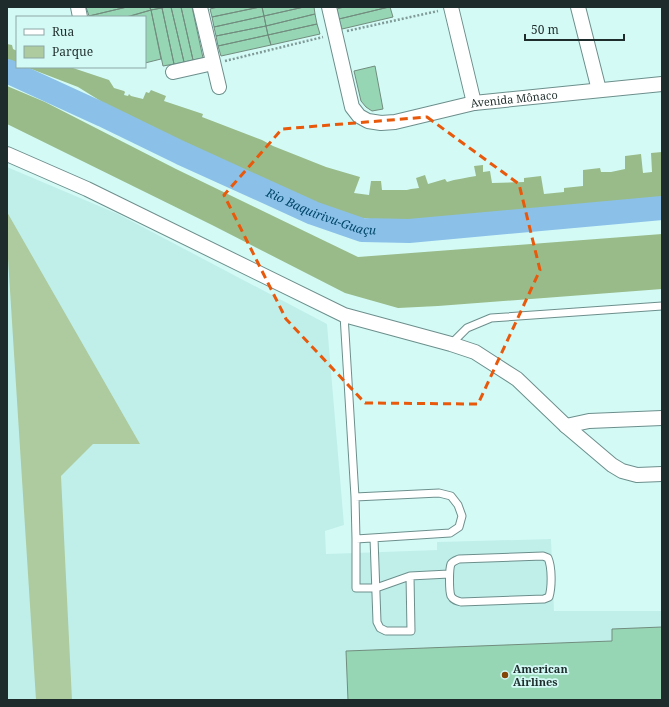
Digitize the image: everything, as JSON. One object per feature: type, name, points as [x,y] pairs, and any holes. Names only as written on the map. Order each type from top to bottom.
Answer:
[{"type":"street","points":[[200,7],[219,87]]},
{"type":"street","name":"Avenida Mônaco","points":[[329,7],[352,107],[358,116],[368,121],[380,123],[396,122],[474,103],[662,84]]},
{"type":"street","points":[[450,7],[474,103]]},
{"type":"street","points":[[578,7],[599,90]]},
{"type":"street","points":[[173,72],[213,63]]},
{"type":"street","points":[[7,154],[87,189],[344,315],[475,352],[517,379],[566,426],[612,465],[622,471],[636,475],[662,474]]},
{"type":"street","points":[[566,426],[590,421],[662,418]]},
{"type":"lane","points":[[451,344],[467,328],[491,318],[662,306]]},
{"type":"lane","points":[[344,315],[355,497],[356,588],[376,588],[410,576],[449,574]]},
{"type":"lane","points":[[355,497],[439,493],[451,496],[458,505],[462,516],[459,527],[450,534],[356,539]]},
{"type":"lane","points":[[374,538],[377,622],[380,628],[386,631],[411,631],[410,576]]},
{"type":"lane","points":[[543,556],[548,558],[550,563],[551,591],[549,597],[544,599],[456,601],[451,596],[449,574],[451,565],[459,559],[543,556]]},
{"type":"highlighted area","points":[[427,117],[519,184],[540,270],[478,404],[365,403],[286,319],[224,195],[282,129]]},
{"type":"shaded area","points":[[7,167],[118,214],[327,324],[344,525],[325,531],[326,554],[437,550],[437,542],[551,539],[554,611],[662,611],[662,700],[7,700]]},
{"type":"green space","points":[[7,44],[12,45],[13,49],[16,50],[16,63],[7,59]]},
{"type":"green space","points":[[29,68],[73,68],[109,80],[114,88],[125,92],[124,95],[128,96],[129,94],[131,96],[143,99],[146,92],[149,93],[151,90],[166,96],[164,101],[203,114],[202,117],[326,167],[360,177],[354,193],[369,195],[371,181],[381,181],[382,190],[407,190],[419,188],[416,178],[425,175],[428,184],[445,179],[447,182],[476,176],[474,166],[483,165],[483,172],[490,171],[492,183],[524,182],[524,178],[541,176],[544,194],[564,192],[564,188],[583,186],[583,170],[600,168],[601,172],[611,172],[625,169],[625,156],[641,154],[643,173],[652,172],[651,153],[662,152],[662,201],[610,206],[539,209],[477,221],[415,224],[327,214],[238,175],[115,110],[78,87]]},
{"type":"green space","points":[[7,86],[45,102],[176,169],[358,257],[662,234],[662,289],[398,308],[345,293],[212,225],[7,124]]},
{"type":"green space","points":[[7,212],[140,444],[93,444],[61,476],[72,700],[36,700],[7,243]]},
{"type":"building","points":[[86,7],[127,7],[89,16]]},
{"type":"building","points":[[127,7],[149,7],[151,10],[130,16],[89,16]]},
{"type":"building","points":[[150,7],[166,7],[151,10]]},
{"type":"building","points":[[171,7],[184,62],[174,64],[162,8]]},
{"type":"building","points":[[171,7],[181,7],[193,60],[184,62]]},
{"type":"building","points":[[181,7],[192,7],[203,58],[193,60]]},
{"type":"building","points":[[218,7],[260,7],[212,17],[210,9]]},
{"type":"building","points":[[262,7],[264,16],[214,27],[212,17]]},
{"type":"building","points":[[262,7],[304,7],[264,16]]},
{"type":"building","points":[[304,7],[314,7],[315,14],[266,26],[264,16]]},
{"type":"building","points":[[344,7],[389,7],[339,19],[337,9]]},
{"type":"building","points":[[390,7],[393,17],[342,29],[339,19]]},
{"type":"building","points":[[162,8],[174,64],[163,66],[151,10]]},
{"type":"building","points":[[151,10],[161,59],[146,63],[146,16],[131,16]]},
{"type":"building","points":[[315,14],[317,24],[268,35],[266,26]]},
{"type":"building","points":[[264,16],[266,26],[216,36],[214,27]]},
{"type":"building","points":[[317,24],[320,34],[271,45],[268,35]]},
{"type":"building","points":[[266,26],[268,35],[218,46],[216,36]]},
{"type":"building","points":[[268,35],[271,45],[221,56],[218,46]]},
{"type":"building","points":[[375,66],[383,109],[372,111],[361,101],[354,71]]},
{"type":"building","name":"American Airlines","points":[[662,627],[662,700],[348,700],[346,651],[612,641],[612,629]]},
{"type":"waterway","name":"Rio Baquirivu-Guaçu","points":[[7,71],[313,213],[362,230],[409,231],[662,208]]},
{"type":"place","name":"American Airlines","points":[[505,675]]}]
